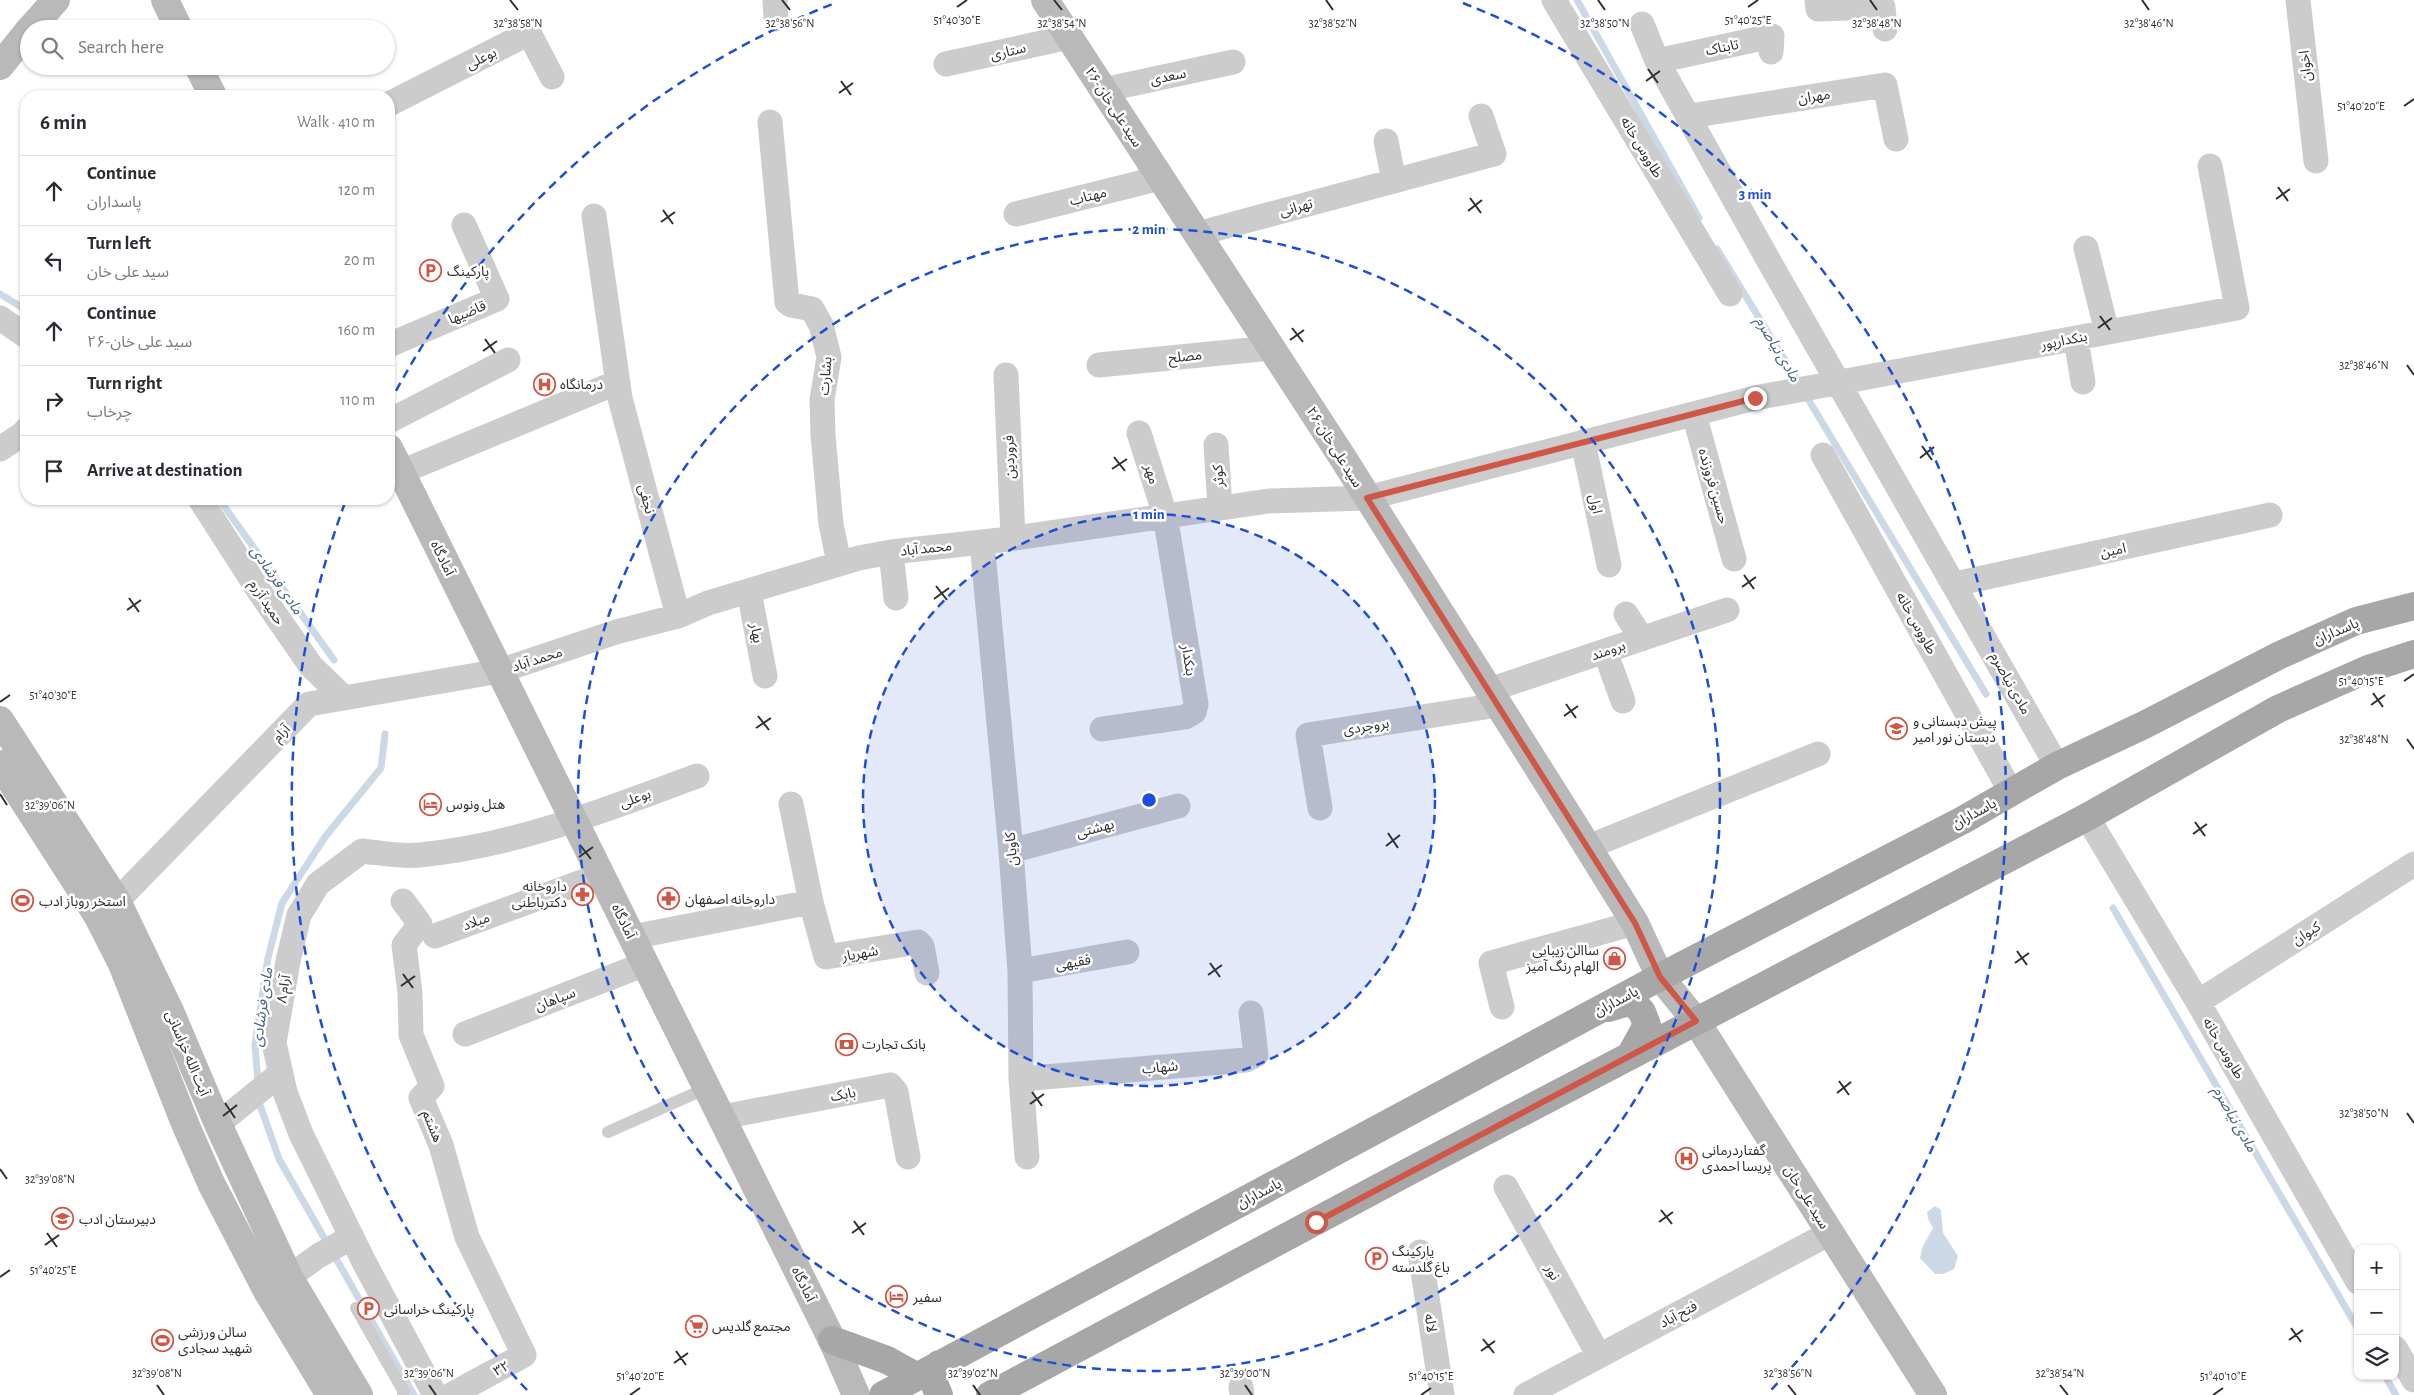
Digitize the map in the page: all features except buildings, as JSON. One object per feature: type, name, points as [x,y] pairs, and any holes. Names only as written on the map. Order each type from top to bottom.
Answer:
[{"type":"main road","points":[[40,20],[56,0]]},
{"type":"main road","points":[[165,0],[176,20]]},
{"type":"main road","points":[[184,20],[190,0]]},
{"type":"main road","name":"۲۶-سید علی خان","points":[[1045,0],[1271,348],[1588,847],[1635,923],[1660,977]]},
{"type":"main road","points":[[0,66],[20,43]]},
{"type":"main road","points":[[202,75],[210,90]]},
{"type":"main road","name":"آمادگاه","points":[[395,460],[832,1340],[856,1395]]},
{"type":"main road","name":"پاسداران","points":[[883,1395],[1660,977],[1963,820],[2057,766],[2144,725],[2255,666],[2348,624],[2414,606]]},
{"type":"main road","points":[[990,1395],[1632,1054],[2087,817],[2278,709],[2368,669],[2414,654]]},
{"type":"main road","name":"آیت الله خراسانی","points":[[0,720],[12,768],[101,923],[122,964],[186,1126],[211,1183],[268,1291],[330,1395]]},
{"type":"main road","name":"آیت الله خراسانی","points":[[12,768],[118,901],[170,1011],[218,1124],[289,1277],[359,1395]]},
{"type":"main road","name":"سید علی خان","points":[[1660,977],[1696,1021],[1933,1395]]},
{"type":"main road","points":[[1596,1012],[1632,1001],[1642,1012],[1646,1025],[1632,1054]]},
{"type":"main road","points":[[832,1340],[887,1360],[928,1370],[939,1395]]},
{"type":"street","name":"طاووس خانه","points":[[1554,0],[1730,294]]},
{"type":"street","points":[[1817,0],[1818,10],[1883,7],[1885,30]]},
{"type":"street","name":"اخوان","points":[[2298,0],[2316,161]]},
{"type":"street","name":"مادی نیاصرم","points":[[1642,24],[1658,61],[1837,381],[1955,584],[2057,766]]},
{"type":"street","name":"بوعلی","points":[[395,101],[529,33],[552,76]]},
{"type":"street","name":"تابناک","points":[[1658,61],[1772,36],[1771,52]]},
{"type":"street","name":"ستاری","points":[[946,64],[1069,37]]},
{"type":"street","name":"سعدی","points":[[1104,90],[1233,62]]},
{"type":"street","name":"مهران","points":[[1690,116],[1884,85],[1896,139]]},
{"type":"street","name":"تهرانی","points":[[1197,234],[1494,154],[1481,116]]},
{"type":"street","name":"بشارت","points":[[770,122],[787,302],[791,305],[812,309],[820,325],[829,357],[822,400],[823,435],[831,524],[839,563]]},
{"type":"street","points":[[1386,141],[1394,181]]},
{"type":"street","name":"بنکدارپور","points":[[1583,442],[1755,398],[1837,381],[2237,308],[2210,166]]},
{"type":"street","name":"مهتاب","points":[[1016,214],[1160,178]]},
{"type":"street","name":"نجفی","points":[[594,216],[620,398],[678,616]]},
{"type":"street","name":"قاضیها","points":[[395,342],[498,299],[464,225]]},
{"type":"street","points":[[2086,248],[2107,332]]},
{"type":"street","points":[[0,318],[20,332]]},
{"type":"street","points":[[2076,338],[2083,382]]},
{"type":"street","name":"مصلح","points":[[1099,365],[1271,348]]},
{"type":"street","points":[[395,418],[508,360]]},
{"type":"street","name":"فروردین","points":[[1006,375],[1013,538]]},
{"type":"street","points":[[395,460],[618,382]]},
{"type":"street","name":"حسین فروزنده","points":[[1694,414],[1734,559]]},
{"type":"street","name":"مهر","points":[[1139,432],[1165,515]]},
{"type":"street","points":[[0,449],[20,436]]},
{"type":"street","name":"محمد آباد","points":[[500,671],[616,632],[678,616],[749,591],[839,563],[891,552],[1013,538],[1269,501],[1367,498],[1583,442]]},
{"type":"street","name":"اول","points":[[1583,442],[1609,566]]},
{"type":"street","name":"کوثر","points":[[1216,445],[1220,508]]},
{"type":"street","name":"طاووس خانه","points":[[1823,455],[2011,792]]},
{"type":"street","name":"حمید آزرم","points":[[204,505],[261,594],[311,666],[344,698]]},
{"type":"street","name":"بنکدار","points":[[1102,729],[1185,717],[1194,712],[1196,704],[1165,515]]},
{"type":"street","name":"امین","points":[[1955,584],[2270,515]]},
{"type":"street","name":"کاویان","points":[[982,542],[1011,851],[1020,971],[1021,1079],[1027,1157]]},
{"type":"street","points":[[891,552],[896,598]]},
{"type":"street","name":"بهار","points":[[749,591],[765,676]]},
{"type":"street","name":"برومند","points":[[1494,698],[1605,651],[1727,610]]},
{"type":"street","points":[[1626,614],[1642,639]]},
{"type":"street","points":[[1605,651],[1623,701]]},
{"type":"street","name":"آرام","points":[[118,901],[309,704],[500,671]]},
{"type":"street","name":"بروجردی","points":[[1320,808],[1308,735],[1494,698]]},
{"type":"street","points":[[1588,847],[1818,754]]},
{"type":"street","name":"بوعلی","points":[[574,822],[697,776]]},
{"type":"street","name":"شهریار","points":[[791,804],[811,902],[826,957],[918,942],[922,946],[927,972]]},
{"type":"street","name":"بهشتی","points":[[1011,851],[1178,806]]},
{"type":"street","name":"طاووس خانه","points":[[2087,817],[2198,1002],[2354,1275]]},
{"type":"street","name":"۸ آرام","points":[[435,1395],[352,1237],[301,1134],[285,1092],[274,1043],[288,961],[299,915],[318,884],[362,851],[418,856],[501,842],[574,822]]},
{"type":"street","name":"کیوان","points":[[2198,1002],[2414,864]]},
{"type":"street","name":"میلاد","points":[[435,936],[601,875]]},
{"type":"street","name":"هشتم","points":[[403,901],[420,924],[404,945],[410,993],[411,1035],[432,1086],[421,1098],[441,1145],[467,1238],[524,1355]]},
{"type":"street","points":[[632,937],[811,902]]},
{"type":"street","points":[[1502,1007],[1488,954],[1635,923]]},
{"type":"street","name":"فقیهی","points":[[1020,971],[1127,952]]},
{"type":"street","name":"سپاهان","points":[[465,1034],[645,964]]},
{"type":"street","name":"شهاب","points":[[1021,1079],[1246,1060],[1256,1055],[1251,1013]]},
{"type":"street","points":[[218,1124],[281,1073]]},
{"type":"street","name":"بابک","points":[[722,1117],[890,1085],[896,1092],[908,1157]]},
{"type":"street","name":"نور","points":[[1506,1187],[1599,1356]]},
{"type":"street","name":"فتح آباد","points":[[1526,1395],[1830,1233]]},
{"type":"street","points":[[289,1277],[318,1256],[352,1237]]},
{"type":"street","name":"لاله","points":[[1420,1252],[1442,1395]]},
{"type":"street","name":"۳۲","points":[[451,1395],[524,1355]]},
{"type":"street","points":[[2399,1355],[2414,1380]]},
{"type":"lane","points":[[43,20],[71,0]]},
{"type":"lane","points":[[0,81],[20,50]]},
{"type":"lane","points":[[608,1132],[707,1088]]},
{"type":"lane","points":[[356,1308],[404,1392],[403,1395]]},
{"type":"water","points":[[1935,1206],[1941,1210],[1943,1233],[1958,1256],[1954,1269],[1943,1274],[1935,1274],[1920,1258],[1922,1248],[1933,1228],[1928,1219],[1927,1212]]},
{"type":"waterway","name":"مادی نیاصرم","points":[[1577,0],[1699,218]]},
{"type":"waterway","name":"مادی نیاصرم","points":[[1717,249],[1800,385]]},
{"type":"waterway","name":"مادی فرشادی","points":[[0,294],[20,306]]},
{"type":"waterway","name":"مادی نیاصرم","points":[[1805,394],[1986,694]]},
{"type":"waterway","name":"مادی فرشادی","points":[[223,505],[334,660]]},
{"type":"waterway","name":"مادی فرشادی","points":[[258,1084],[255,1045],[268,958],[282,903],[325,837],[381,768],[385,734]]},
{"type":"waterway","name":"مادی نیاصرم","points":[[2113,908],[2354,1322]]},
{"type":"waterway","name":"مادی فرشادی","points":[[259,1097],[260,1105],[279,1159],[414,1395]]},
{"type":"waterway","name":"مادی نیاصرم","points":[[2387,1380],[2396,1395]]},
{"type":"place","name":"پارکینگ","points":[[431,271]]},
{"type":"place","name":"درمانگاه","points":[[544,384]]},
{"type":"place","name":"پیش دبستانی و دبستان نور امیر","points":[[1897,729]]},
{"type":"place","name":"هتل ونوس","points":[[430,804]]},
{"type":"place","name":"داروخانه دکترباطنی","points":[[583,894]]},
{"type":"place","name":"داروخانه اصفهان","points":[[669,899]]},
{"type":"place","name":"استخر روباز ادب","points":[[23,901]]},
{"type":"place","name":"ساالن زیبایی الهام رنگ آمیز","points":[[1615,958]]},
{"type":"place","name":"بانک تجارت","points":[[846,1044]]},
{"type":"place","name":"گفتاردرمانی پریسا احمدی","points":[[1686,1158]]},
{"type":"place","name":"دبیرستان ادب","points":[[63,1219]]},
{"type":"place","name":"پارکینگ باغ گلدسته","points":[[1376,1259]]},
{"type":"place","name":"سفیر","points":[[897,1297]]},
{"type":"place","name":"پارکینگ خراسانی","points":[[368,1309]]},
{"type":"place","name":"مجتمع گلدیس","points":[[696,1326]]},
{"type":"place","name":"سالن ورزشی شهید سجادی","points":[[162,1340]]},
{"type":"route","points":[[1316,1222],[1696,1021],[1660,977],[1635,923],[1367,498],[1755,398]]}]
